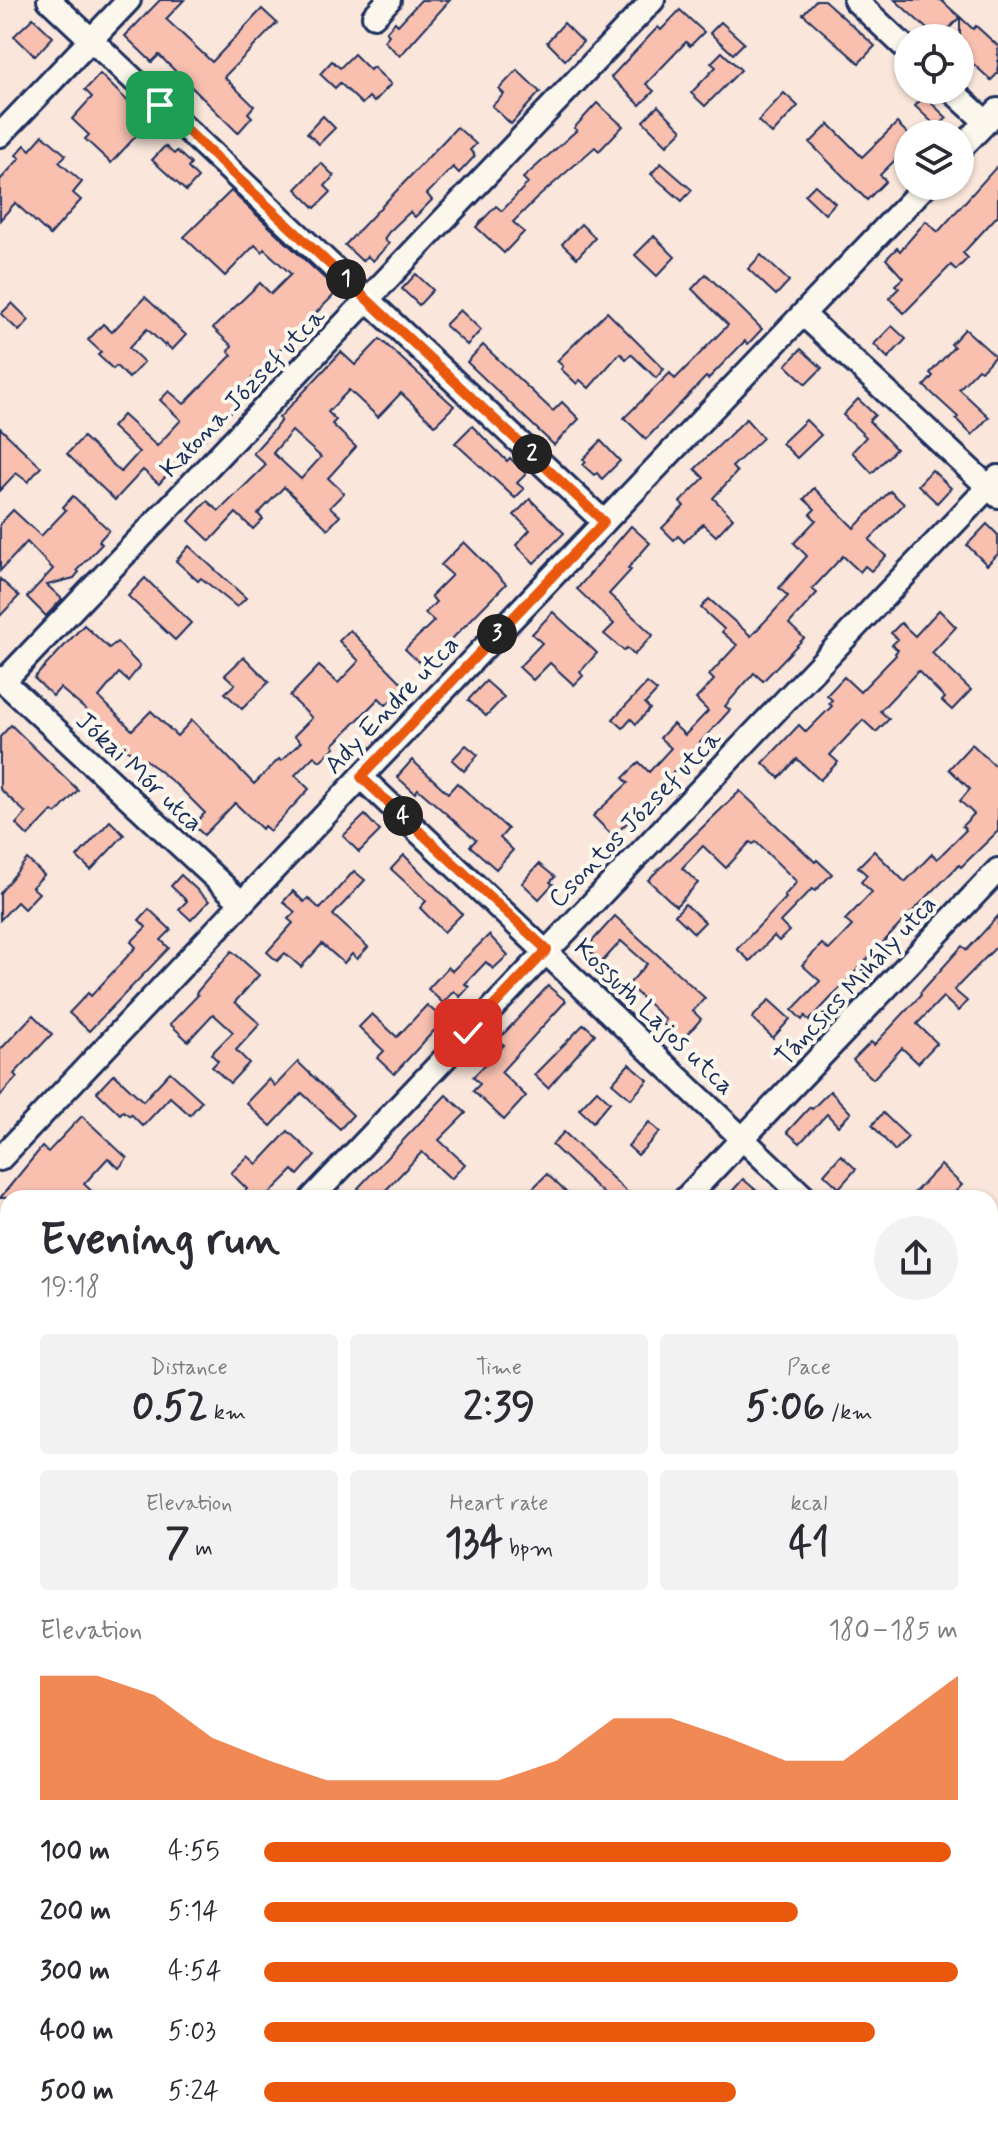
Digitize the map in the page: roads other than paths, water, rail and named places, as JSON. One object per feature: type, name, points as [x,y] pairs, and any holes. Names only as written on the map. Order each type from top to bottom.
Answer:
[{"type":"street","points":[[49,0],[604,522]]},
{"type":"street","points":[[0,135],[129,0]]},
{"type":"street","name":"Katona József utca","points":[[4,690],[653,0]]},
{"type":"street","points":[[855,0],[894,37]]},
{"type":"street","points":[[973,104],[992,116],[974,135]]},
{"type":"street","name":"Ady Endre utca","points":[[0,1159],[912,200]]},
{"type":"street","points":[[804,315],[995,487]]},
{"type":"street","name":"Csontos József utca","points":[[320,1190],[995,487]]},
{"type":"street","name":"Jókai Mór utca","points":[[4,690],[242,903]]},
{"type":"street","name":"Kossuth Lajos utca","points":[[361,777],[547,950],[796,1190]]},
{"type":"street","name":"Táncsics Mihály utca","points":[[694,1190],[998,870]]}]
